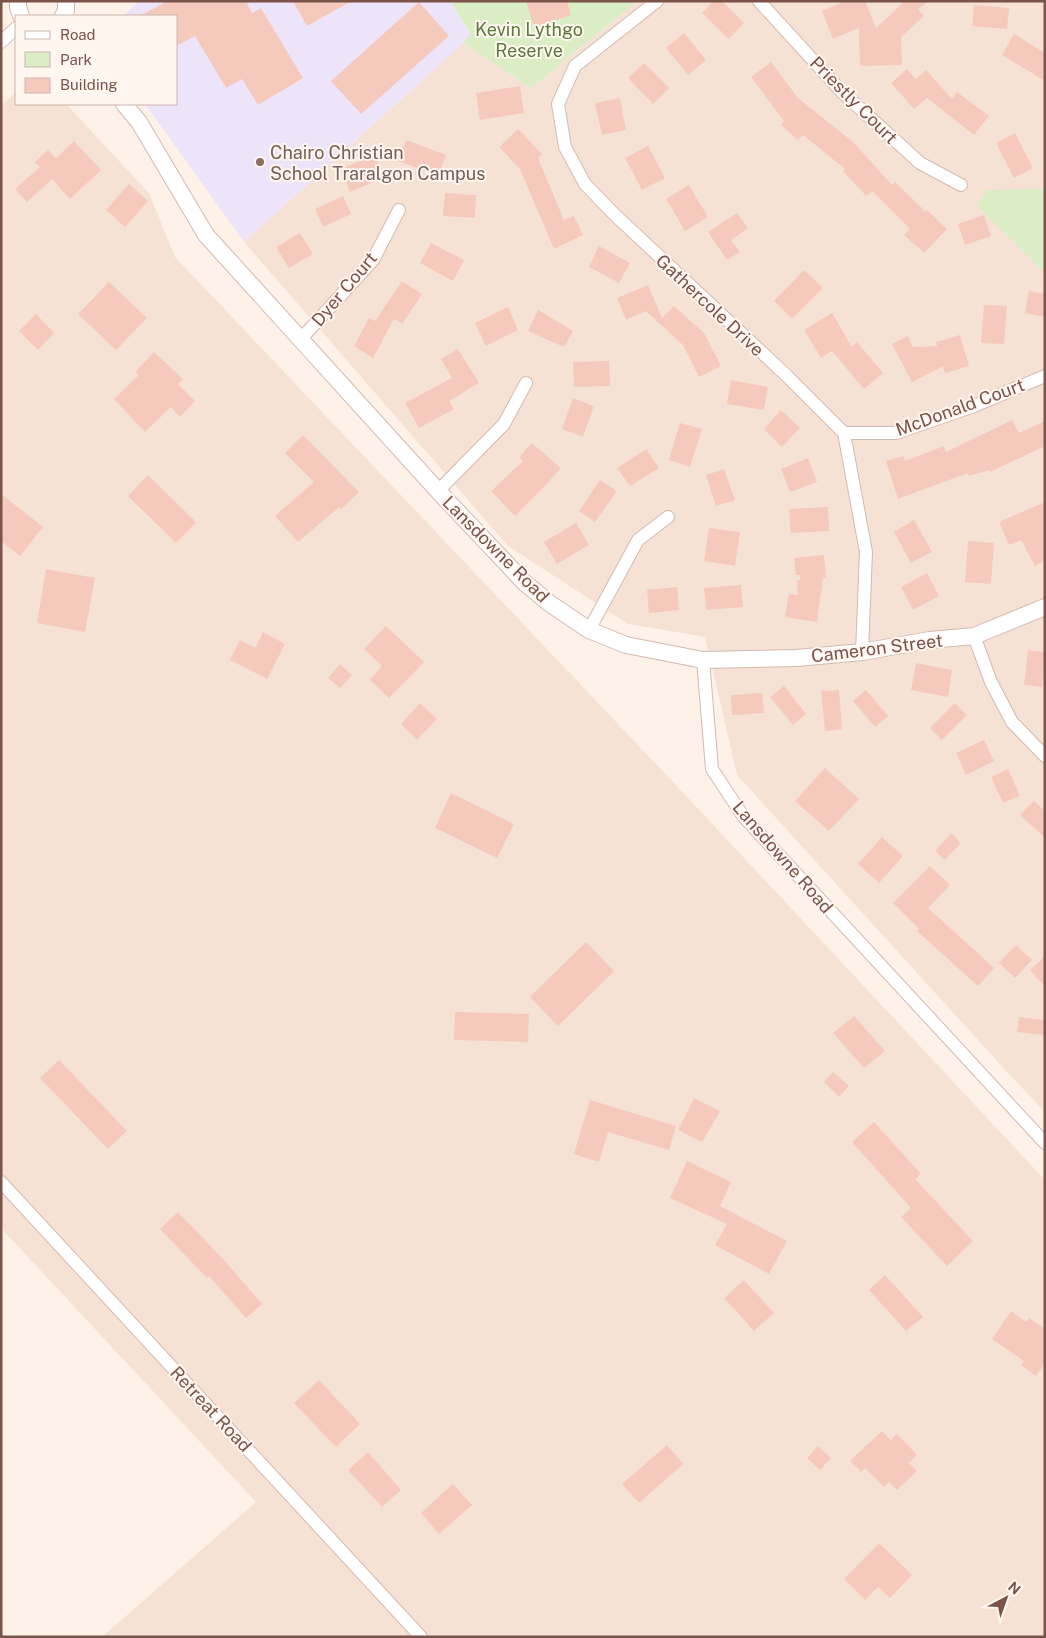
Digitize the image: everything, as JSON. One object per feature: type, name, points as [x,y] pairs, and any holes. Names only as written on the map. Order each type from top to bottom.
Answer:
[{"type":"street","points":[[18,1],[21,15]]},
{"type":"street","points":[[64,15],[66,10],[66,1]]},
{"type":"street","name":"Gathercole Drive","points":[[657,1],[575,66],[558,104],[565,147],[585,184],[614,214],[787,376],[844,433]]},
{"type":"street","name":"Priestly Court","points":[[759,1],[842,92],[920,164],[961,185]]},
{"type":"street","points":[[1,42],[15,29]]},
{"type":"street","name":"Lansdowne Road","points":[[125,105],[139,122],[206,236],[438,491],[524,582],[549,603],[589,630],[626,645],[703,660],[712,769],[743,816],[1045,1143]]},
{"type":"street","name":"Dyer Court","points":[[300,340],[373,260],[399,210]]},
{"type":"street","name":"McDonald Court","points":[[844,433],[896,433],[974,406],[1045,376]]},
{"type":"street","points":[[438,491],[504,424],[526,383]]},
{"type":"street","points":[[844,433],[866,552],[862,652]]},
{"type":"street","points":[[589,630],[638,540],[668,517]]},
{"type":"street","name":"Cameron Street","points":[[703,660],[797,658],[862,652],[930,640],[974,636],[1045,607]]},
{"type":"street","points":[[974,636],[991,682],[1012,722],[1045,756]]},
{"type":"street","name":"Retreat Road","points":[[1,1182],[421,1637]]},
{"type":"shaded area","name":"Chairo Christian School Traralgon Campus","points":[[139,1],[453,1],[453,6],[472,35],[244,242],[146,105],[178,105],[178,15],[124,15]]},
{"type":"shaded area","points":[[637,1],[1045,1],[1045,1112],[737,775],[705,637],[628,624],[508,546],[244,242],[463,43],[531,88]]},
{"type":"shaded area","points":[[15,93],[15,105],[67,105],[149,193],[175,257],[675,784],[1045,1180],[1045,1637],[102,1637],[256,1502],[1,1228],[1,106]]},
{"type":"green space","name":"Kevin Lythgo Reserve","points":[[453,1],[637,1],[531,88],[463,43],[471,34],[453,6]]},
{"type":"green space","points":[[1045,189],[1045,273],[977,206],[986,190]]},
{"type":"building","points":[[168,1],[246,1],[252,13],[261,8],[303,78],[258,105],[242,79],[226,88],[195,36],[178,45],[178,15],[141,15]]},
{"type":"building","points":[[293,1],[352,1],[307,26]]},
{"type":"building","points":[[526,1],[567,1],[571,15],[534,27]]},
{"type":"building","points":[[714,1],[722,1],[744,23],[729,39],[702,13]]},
{"type":"building","points":[[845,1],[865,1],[876,28],[905,1],[929,1],[918,9],[924,16],[901,37],[902,65],[860,66],[859,28],[833,39],[822,11]]},
{"type":"building","points":[[419,2],[449,36],[361,114],[331,81]]},
{"type":"building","points":[[974,5],[1009,8],[1007,29],[972,26]]},
{"type":"building","points":[[684,33],[706,60],[688,75],[666,48]]},
{"type":"building","points":[[1014,34],[1045,53],[1045,81],[1002,55]]},
{"type":"building","points":[[771,62],[798,98],[853,142],[892,185],[895,182],[947,229],[924,253],[904,235],[910,229],[872,191],[866,196],[843,171],[845,169],[803,135],[798,140],[781,125],[784,121],[751,77]]},
{"type":"building","points":[[644,63],[669,88],[653,104],[628,78]]},
{"type":"building","points":[[907,69],[916,79],[926,70],[952,99],[957,92],[989,116],[974,135],[927,98],[914,109],[891,83]]},
{"type":"building","points":[[520,86],[524,113],[480,120],[476,93]]},
{"type":"building","points":[[620,98],[626,130],[602,135],[595,103]]},
{"type":"building","points":[[518,129],[542,154],[538,158],[564,220],[574,216],[583,235],[554,249],[520,169],[499,147]]},
{"type":"building","points":[[1015,133],[1033,168],[1014,178],[996,143]]},
{"type":"building","points":[[406,140],[446,155],[438,176],[398,161]]},
{"type":"building","points":[[74,141],[101,170],[70,199],[52,179],[27,202],[15,189],[40,167],[35,162],[48,150],[56,158]]},
{"type":"building","points":[[648,146],[665,178],[642,190],[625,158]]},
{"type":"building","points":[[374,155],[383,178],[350,192],[341,169]]},
{"type":"building","points":[[129,184],[148,201],[125,227],[106,210]]},
{"type":"building","points":[[689,185],[708,217],[685,231],[666,199]]},
{"type":"building","points":[[445,193],[476,195],[475,218],[443,216]]},
{"type":"building","points":[[343,196],[351,214],[323,227],[315,209]]},
{"type":"building","points":[[737,213],[748,228],[731,240],[740,252],[727,260],[708,232]]},
{"type":"building","points":[[984,215],[991,236],[965,245],[958,224]]},
{"type":"building","points":[[300,233],[313,254],[289,268],[276,247]]},
{"type":"building","points":[[431,243],[464,260],[453,281],[420,263]]},
{"type":"building","points":[[599,246],[630,263],[619,283],[589,267]]},
{"type":"building","points":[[804,270],[823,288],[792,319],[774,301]]},
{"type":"building","points":[[402,281],[422,294],[402,324],[394,319],[373,358],[354,346],[369,318],[375,321]]},
{"type":"building","points":[[109,282],[147,318],[116,350],[78,314]]},
{"type":"building","points":[[648,285],[662,318],[674,306],[704,333],[721,366],[699,377],[683,345],[646,311],[626,320],[617,298]]},
{"type":"building","points":[[1029,291],[1045,294],[1045,317],[1025,313]]},
{"type":"building","points":[[984,305],[1007,306],[1004,344],[981,343]]},
{"type":"building","points":[[508,307],[518,330],[486,346],[475,323]]},
{"type":"building","points":[[538,310],[573,331],[564,347],[528,331]]},
{"type":"building","points":[[832,313],[852,347],[857,342],[883,373],[864,389],[832,351],[821,358],[804,330]]},
{"type":"building","points":[[36,314],[54,333],[38,350],[19,331]]},
{"type":"building","points":[[960,335],[969,366],[945,373],[943,366],[912,382],[892,344],[908,336],[913,347],[937,346],[936,342]]},
{"type":"building","points":[[458,349],[479,383],[449,401],[454,409],[419,428],[405,403],[452,378],[441,359]]},
{"type":"building","points":[[154,352],[183,379],[178,384],[195,401],[180,417],[171,407],[145,432],[114,399],[139,375],[135,372]]},
{"type":"building","points":[[609,361],[610,386],[574,387],[573,362]]},
{"type":"building","points":[[731,380],[768,387],[764,410],[727,404]]},
{"type":"building","points":[[573,398],[594,406],[583,437],[562,429]]},
{"type":"building","points":[[781,410],[800,428],[782,447],[764,429]]},
{"type":"building","points":[[1012,420],[1019,433],[1045,421],[1045,446],[990,472],[990,470],[969,476],[968,473],[898,499],[886,461],[903,456],[905,461],[944,446],[946,452]]},
{"type":"building","points":[[680,423],[702,429],[690,467],[669,460]]},
{"type":"building","points":[[303,435],[359,492],[341,509],[339,507],[298,542],[275,516],[314,482],[285,453]]},
{"type":"building","points":[[532,443],[561,468],[515,516],[491,491],[523,461],[519,457]]},
{"type":"building","points":[[646,449],[659,468],[630,486],[617,468]]},
{"type":"building","points":[[808,458],[817,482],[790,492],[781,469]]},
{"type":"building","points":[[724,469],[735,500],[716,506],[706,475]]},
{"type":"building","points":[[148,475],[196,522],[176,543],[128,496]]},
{"type":"building","points":[[600,480],[617,491],[595,522],[579,511]]},
{"type":"building","points":[[1,494],[43,527],[20,556],[1,541]]},
{"type":"building","points":[[1045,502],[1045,560],[1035,566],[1021,540],[1009,545],[999,522]]},
{"type":"building","points":[[828,507],[829,531],[791,533],[789,509]]},
{"type":"building","points":[[914,520],[932,552],[911,563],[894,532]]},
{"type":"building","points":[[576,523],[589,545],[557,564],[544,542]]},
{"type":"building","points":[[709,528],[740,532],[735,566],[704,561]]},
{"type":"building","points":[[968,541],[994,543],[991,584],[965,582]]},
{"type":"building","points":[[824,555],[826,578],[823,578],[817,622],[785,617],[789,594],[798,595],[797,580],[800,580],[800,575],[796,575],[794,558]]},
{"type":"building","points":[[46,569],[95,578],[85,632],[37,623]]},
{"type":"building","points":[[927,573],[939,596],[913,610],[901,587]]},
{"type":"building","points":[[741,585],[743,607],[706,610],[704,588]]},
{"type":"building","points":[[677,587],[679,610],[649,613],[647,590]]},
{"type":"building","points":[[386,626],[424,662],[389,698],[370,680],[382,666],[364,649]]},
{"type":"building","points":[[263,632],[285,644],[267,679],[230,660],[240,640],[255,648]]},
{"type":"building","points":[[1028,650],[1045,652],[1042,687],[1024,685]]},
{"type":"building","points":[[916,663],[952,670],[948,697],[911,690]]},
{"type":"building","points":[[340,664],[352,675],[340,688],[328,678]]},
{"type":"building","points":[[784,686],[806,714],[793,725],[770,697]]},
{"type":"building","points":[[839,690],[842,729],[825,731],[821,691]]},
{"type":"building","points":[[866,690],[888,716],[875,727],[853,701]]},
{"type":"building","points":[[762,693],[764,713],[732,715],[731,695]]},
{"type":"building","points":[[420,703],[437,719],[417,740],[401,724]]},
{"type":"building","points":[[955,703],[967,715],[942,740],[930,728]]},
{"type":"building","points":[[984,740],[994,761],[966,775],[956,753]]},
{"type":"building","points":[[825,768],[859,799],[829,831],[795,801]]},
{"type":"building","points":[[1008,769],[1020,796],[1003,803],[991,777]]},
{"type":"building","points":[[451,793],[514,824],[497,858],[435,828]]},
{"type":"building","points":[[1034,801],[1045,811],[1045,838],[1020,815]]},
{"type":"building","points":[[951,833],[961,843],[945,860],[935,851]]},
{"type":"building","points":[[882,837],[903,856],[879,883],[858,864]]},
{"type":"building","points":[[930,866],[950,885],[928,908],[994,968],[978,986],[917,931],[919,929],[893,903]]},
{"type":"building","points":[[586,942],[614,971],[558,1026],[530,997]]},
{"type":"building","points":[[1016,945],[1032,960],[1015,978],[999,963]]},
{"type":"building","points":[[1045,956],[1045,987],[1030,970]]},
{"type":"building","points":[[455,1012],[529,1014],[528,1042],[454,1040]]},
{"type":"building","points":[[854,1016],[885,1051],[864,1068],[833,1033]]},
{"type":"building","points":[[1019,1017],[1045,1020],[1045,1035],[1017,1032]]},
{"type":"building","points":[[59,1060],[127,1131],[108,1149],[40,1078]]},
{"type":"building","points":[[833,1072],[849,1086],[839,1097],[824,1082]]},
{"type":"building","points":[[694,1098],[720,1111],[702,1142],[678,1130]]},
{"type":"building","points":[[590,1100],[676,1126],[669,1150],[608,1132],[599,1162],[574,1154]]},
{"type":"building","points":[[874,1122],[921,1174],[915,1179],[973,1241],[947,1266],[901,1217],[911,1208],[852,1142]]},
{"type":"building","points":[[687,1161],[731,1182],[720,1206],[787,1241],[769,1274],[715,1245],[727,1224],[670,1198]]},
{"type":"building","points":[[178,1212],[225,1261],[262,1304],[246,1318],[209,1276],[207,1278],[160,1229]]},
{"type":"building","points":[[885,1275],[923,1317],[906,1331],[869,1290]]},
{"type":"building","points":[[744,1280],[774,1313],[754,1331],[724,1298]]},
{"type":"building","points":[[1011,1311],[1026,1322],[1029,1318],[1045,1329],[1045,1363],[1036,1376],[1021,1365],[1024,1361],[992,1339]]},
{"type":"building","points":[[319,1380],[360,1424],[336,1447],[294,1403]]},
{"type":"building","points":[[882,1431],[891,1440],[897,1434],[917,1455],[909,1463],[917,1471],[897,1490],[889,1482],[884,1487],[865,1468],[861,1472],[850,1461]]},
{"type":"building","points":[[667,1445],[683,1464],[639,1503],[622,1484]]},
{"type":"building","points":[[818,1446],[831,1458],[820,1470],[807,1458]]},
{"type":"building","points":[[368,1452],[401,1490],[382,1507],[348,1470]]},
{"type":"building","points":[[453,1484],[472,1505],[439,1534],[421,1513]]},
{"type":"building","points":[[879,1543],[912,1575],[890,1598],[878,1587],[865,1600],[844,1579]]},
{"type":"place","name":"Chairo Christian School Traralgon Campus","points":[[260,162]]}]
